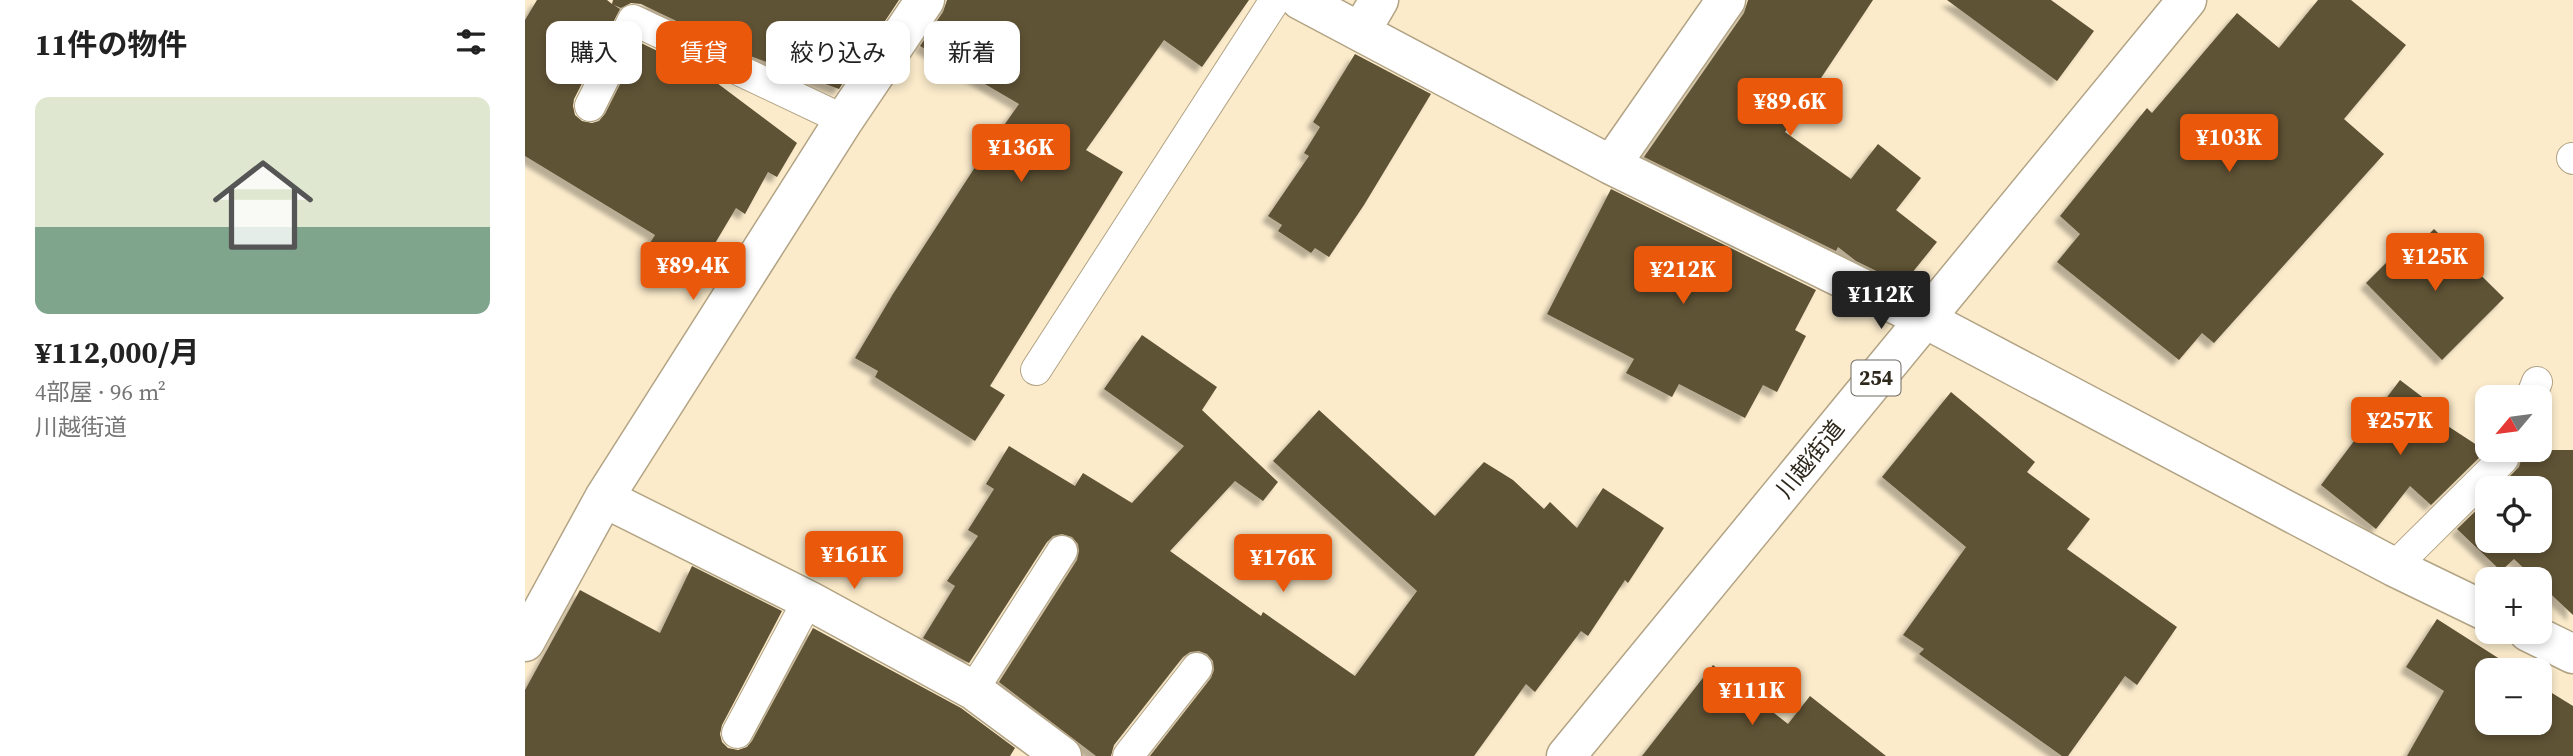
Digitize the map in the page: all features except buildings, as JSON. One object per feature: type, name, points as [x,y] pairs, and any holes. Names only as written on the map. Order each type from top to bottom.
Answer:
[{"type":"main road","points":[[525,642],[604,498],[844,120],[925,0]]},
{"type":"main road","points":[[1300,0],[1370,15],[1611,164],[1925,319],[2394,567],[2475,606]]},
{"type":"main road","points":[[1611,164],[1727,0]]},
{"type":"main road","name":"川越街道","points":[[1566,756],[2187,0]]},
{"type":"main road","points":[[604,498],[808,600],[973,691],[1049,752]]},
{"type":"main road","points":[[2552,644],[2573,654]]},
{"type":"lane","points":[[1036,370],[1275,0]]},
{"type":"lane","points":[[590,106],[633,20],[844,120]]},
{"type":"lane","points":[[2394,567],[2500,462]]},
{"type":"lane","points":[[973,691],[1062,551]]},
{"type":"lane","points":[[737,733],[808,600]]},
{"type":"lane","points":[[1128,756],[1197,668]]}]
